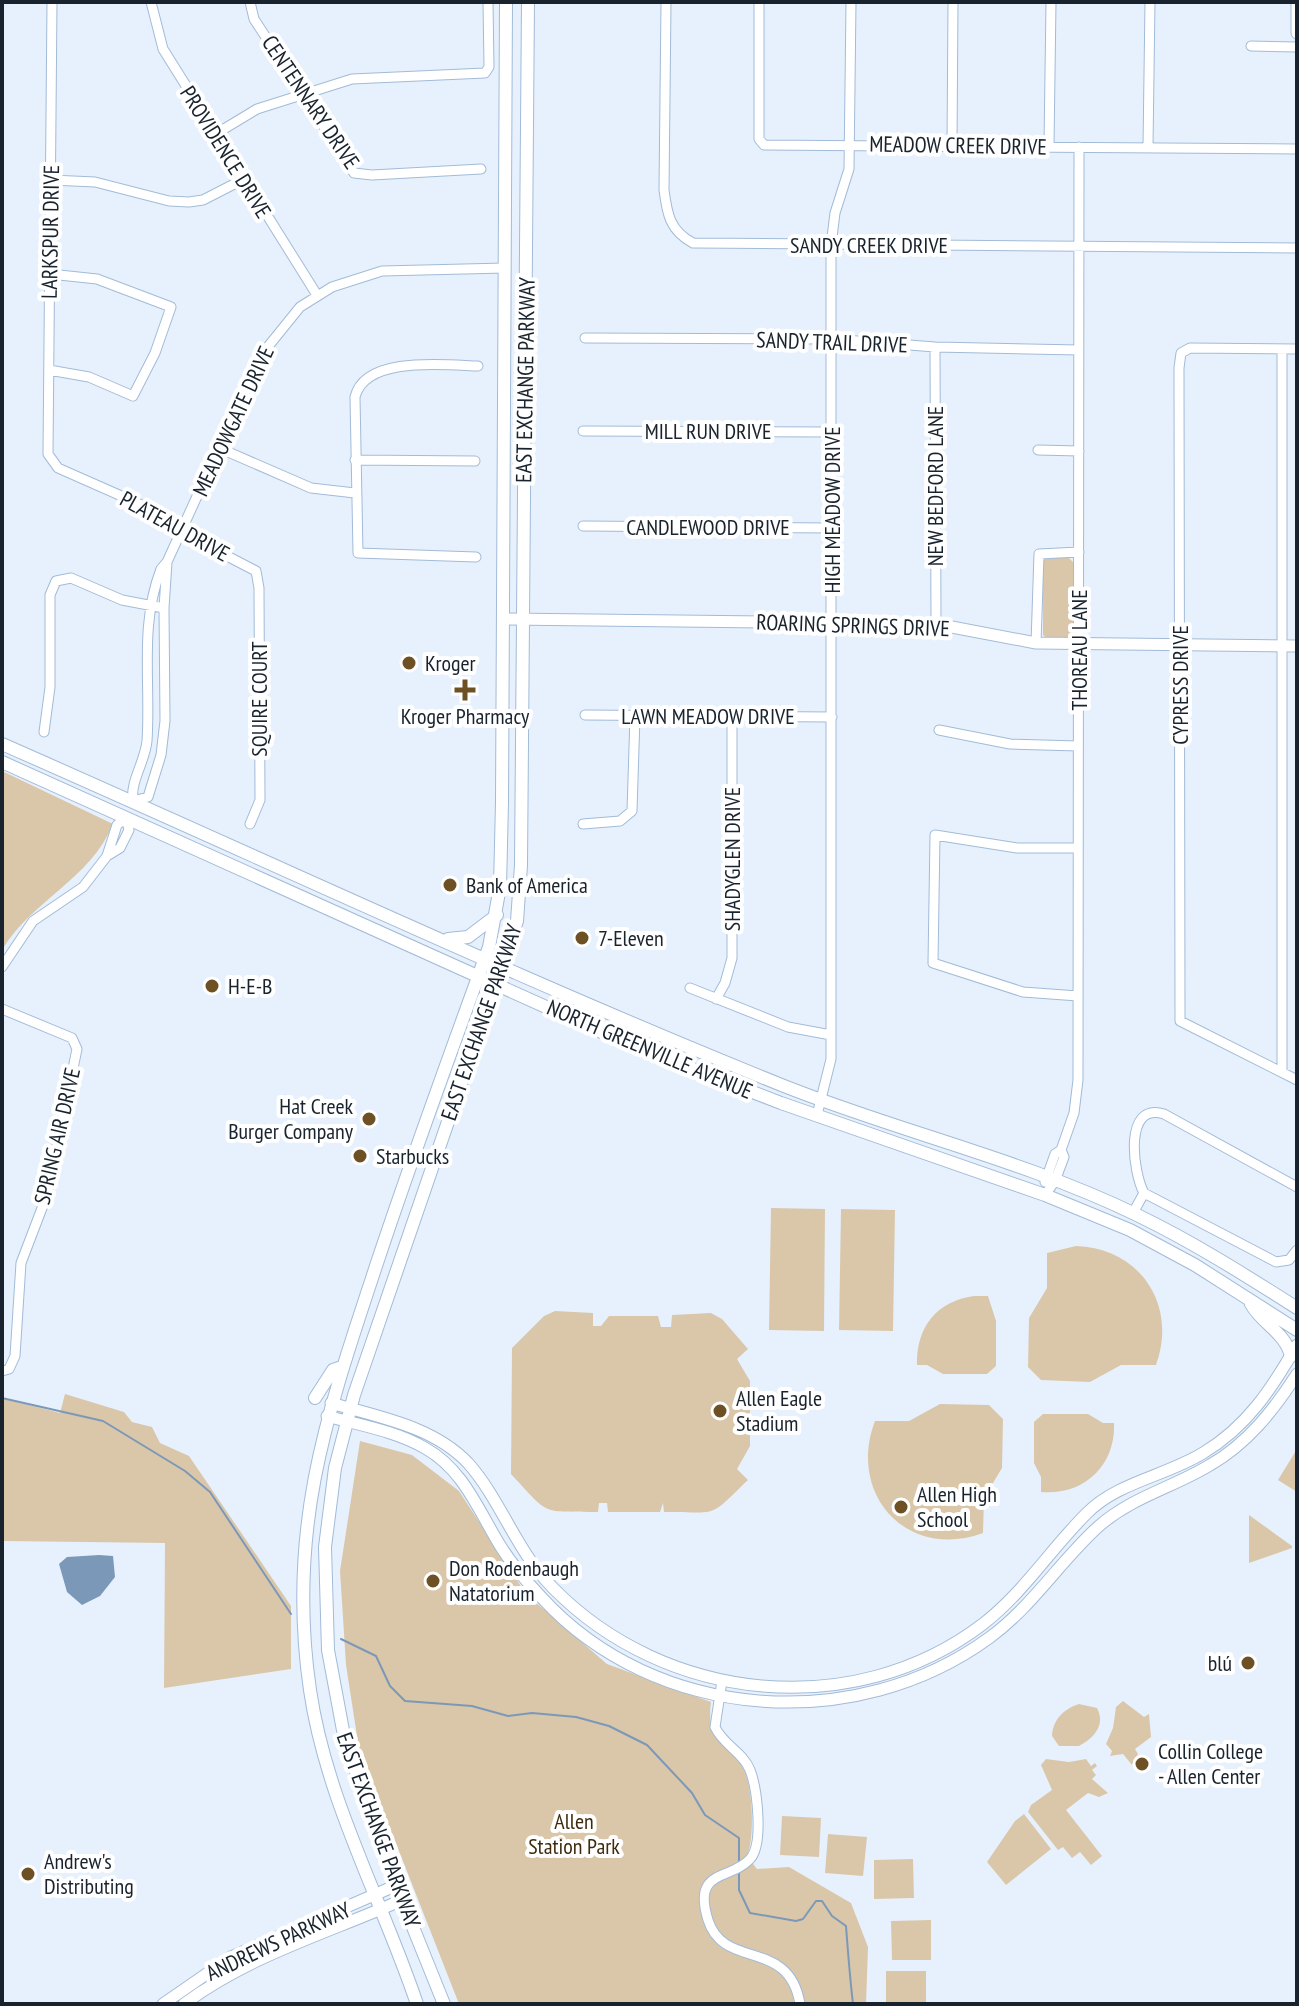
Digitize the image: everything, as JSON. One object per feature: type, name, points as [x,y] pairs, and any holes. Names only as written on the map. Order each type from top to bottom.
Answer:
[{"type":"main road","name":"EAST EXCHANGE PARKWAY","points":[[417,2004],[321,1742],[311,1694],[303,1561],[311,1486],[329,1409],[402,1187],[485,958],[497,915],[502,802],[506,2]]},
{"type":"main road","name":"EAST EXCHANGE PARKWAY","points":[[444,2004],[352,1763],[334,1690],[327,1638],[324,1565],[332,1484],[349,1415],[423,1193],[498,984],[518,912],[522,802],[528,2]]},
{"type":"main road","points":[[506,32],[528,32]]},
{"type":"main road","points":[[506,72],[527,72]]},
{"type":"main road","points":[[505,268],[526,268]]},
{"type":"main road","name":"NORTH GREENVILLE AVENUE","points":[[2,744],[635,1024],[822,1101],[1050,1179],[1133,1213],[1202,1249],[1297,1308]]},
{"type":"main road","name":"NORTH GREENVILLE AVENUE","points":[[2,762],[626,1043],[817,1115],[1045,1195],[1130,1230],[1182,1258],[1297,1330]]},
{"type":"main road","points":[[126,818],[133,801]]},
{"type":"main road","points":[[502,802],[522,802]]},
{"type":"main road","points":[[311,900],[319,884]]},
{"type":"main road","points":[[443,939],[468,937],[497,915]]},
{"type":"main road","points":[[626,1043],[635,1024]]},
{"type":"main road","points":[[402,1187],[423,1193]]},
{"type":"main road","points":[[1249,1301],[1259,1319],[1294,1350]]},
{"type":"main road","points":[[315,1398],[333,1370],[342,1367]]},
{"type":"main road","points":[[311,1694],[334,1690]]},
{"type":"street","name":"LARKSPUR DRIVE","points":[[51,462],[48,454],[52,2]]},
{"type":"street","name":"PROVIDENCE DRIVE","points":[[151,2],[163,49],[242,180],[317,295]]},
{"type":"street","name":"CENTENNARY DRIVE","points":[[250,2],[254,19],[359,175],[481,169]]},
{"type":"street","points":[[214,135],[257,109],[352,79],[487,72],[488,2]]},
{"type":"street","name":"SANDY CREEK DRIVE","points":[[666,2],[664,190],[668,217],[675,230],[701,245],[1297,248]]},
{"type":"street","name":"MEADOW CREEK DRIVE","points":[[759,2],[761,143],[771,146],[850,144],[1297,149]]},
{"type":"street","name":"HIGH MEADOW DRIVE","points":[[817,1115],[830,1070],[831,1035],[831,245],[835,213],[849,169],[851,2]]},
{"type":"street","points":[[952,146],[953,2]]},
{"type":"street","points":[[1049,146],[1051,2]]},
{"type":"street","points":[[1148,146],[1150,2]]},
{"type":"street","points":[[1297,2],[1297,33]]},
{"type":"street","points":[[1251,46],[1297,47]]},
{"type":"street","name":"THOREAU LANE","points":[[1045,1195],[1055,1154],[1061,1150],[1076,1099],[1079,147]]},
{"type":"street","points":[[51,180],[95,182],[169,201],[189,202],[203,200],[242,180]]},
{"type":"street","name":"MEADOWGATE DRIVE","points":[[167,562],[164,608],[165,721],[161,755],[148,797],[133,801],[132,789],[147,744],[148,606],[161,569],[273,337],[317,295],[348,280],[382,271],[505,268]]},
{"type":"street","points":[[49,370],[89,377],[133,396],[155,353],[171,307],[97,279],[50,274]]},
{"type":"street","name":"SANDY TRAIL DRIVE","points":[[585,338],[832,339],[935,347],[1079,350]]},
{"type":"street","name":"NEW BEDFORD LANE","points":[[935,347],[936,624]]},
{"type":"street","points":[[1297,349],[1282,349],[1282,1071],[1297,1080]]},
{"type":"street","name":"CYPRESS DRIVE","points":[[1282,349],[1184,350],[1179,368],[1180,1021],[1282,1071]]},
{"type":"street","points":[[476,557],[361,555],[355,548],[355,397],[361,385],[372,377],[404,364],[478,366]]},
{"type":"street","name":"MILL RUN DRIVE","points":[[583,431],[832,432]]},
{"type":"street","points":[[219,448],[311,488],[355,493]]},
{"type":"street","points":[[1038,450],[1079,451]]},
{"type":"street","points":[[355,460],[475,461]]},
{"type":"street","name":"PLATEAU DRIVE","points":[[51,462],[151,509],[256,571]]},
{"type":"street","name":"CANDLEWOOD DRIVE","points":[[583,526],[832,528]]},
{"type":"street","points":[[1036,643],[1039,554],[1079,552]]},
{"type":"street","name":"SQUIRE COURT","points":[[250,824],[260,800],[259,588],[256,571]]},
{"type":"street","points":[[44,732],[50,687],[50,595],[56,581],[71,578],[122,600],[164,608]]},
{"type":"street","name":"ROARING SPRINGS DRIVE","points":[[503,619],[936,624],[1036,643],[1297,646]]},
{"type":"street","name":"LAWN MEADOW DRIVE","points":[[585,715],[832,717]]},
{"type":"street","points":[[583,824],[620,821],[632,811],[635,716]]},
{"type":"street","name":"SHADYGLEN DRIVE","points":[[716,999],[732,958],[732,716]]},
{"type":"street","points":[[939,730],[1010,744],[1078,746]]},
{"type":"street","points":[[2,967],[33,921],[83,887],[107,856],[120,848],[129,830],[126,818]]},
{"type":"street","points":[[1078,848],[1017,848],[935,835],[933,963],[1023,992],[1078,996]]},
{"type":"street","points":[[690,988],[788,1027],[831,1035]]},
{"type":"street","name":"SPRING AIR DRIVE","points":[[2,1009],[72,1038],[77,1049],[47,1195],[21,1263],[15,1356],[6,1370]]},
{"type":"street","points":[[1297,1187],[1164,1114],[1144,1114],[1135,1131],[1136,1167],[1144,1193],[1273,1261],[1289,1260],[1297,1250]]},
{"type":"street","points":[[1133,1213],[1144,1193]]},
{"type":"street","points":[[349,1415],[409,1426],[438,1440],[468,1463],[529,1560],[581,1614],[653,1659],[722,1681],[776,1688],[833,1685],[889,1671],[946,1647],[983,1624],[1038,1573],[1061,1539],[1092,1507],[1125,1488],[1202,1454],[1233,1432],[1270,1391],[1294,1350]]},
{"type":"street","points":[[329,1409],[432,1452],[456,1473],[520,1574],[578,1631],[648,1672],[719,1696],[777,1703],[835,1699],[893,1687],[952,1661],[1021,1612],[1099,1526],[1130,1504],[1209,1466],[1239,1445],[1267,1416],[1297,1374]]},
{"type":"street","points":[[475,1501],[488,1494]]},
{"type":"street","points":[[722,1681],[716,1730],[747,1764],[752,1779],[758,1841],[745,1863],[713,1880],[705,1894],[705,1910],[712,1931],[729,1948],[765,1956],[783,1969],[795,1986],[800,2004]]},
{"type":"street","name":"ANDREWS PARKWAY","points":[[163,2004],[231,1957],[397,1885]]},
{"type":"street","name":"ANDREWS PARKWAY","points":[[184,2004],[237,1970],[402,1900]]},
{"type":"street","points":[[231,1957],[237,1970]]},
{"type":"green space","points":[[1047,557],[1068,557],[1074,563],[1073,634],[1070,639],[1048,639],[1043,635],[1043,561]]},
{"type":"green space","points":[[2,771],[113,824],[90,860],[29,917],[2,950]]},
{"type":"green space","points":[[771,1208],[825,1209],[824,1331],[769,1330]]},
{"type":"green space","points":[[841,1209],[895,1210],[893,1331],[839,1330]]},
{"type":"green space","points":[[1076,1246],[1099,1249],[1119,1257],[1148,1284],[1162,1321],[1162,1343],[1156,1365],[1121,1365],[1090,1382],[1041,1380],[1028,1367],[1029,1318],[1047,1288],[1047,1253]]},
{"type":"green space","points":[[974,1296],[988,1296],[996,1321],[996,1366],[987,1374],[943,1374],[927,1365],[917,1365],[920,1339],[931,1318],[949,1304]]},
{"type":"green space","name":"Allen Eagle Stadium","points":[[555,1311],[593,1313],[593,1326],[601,1326],[609,1316],[658,1316],[661,1327],[671,1327],[672,1315],[711,1313],[722,1319],[748,1349],[737,1359],[750,1381],[750,1446],[737,1469],[748,1480],[718,1507],[705,1512],[664,1512],[663,1503],[660,1512],[608,1512],[607,1503],[599,1503],[598,1512],[556,1511],[533,1498],[511,1474],[512,1348],[544,1316]]},
{"type":"green space","points":[[65,1394],[124,1412],[132,1422],[152,1427],[160,1443],[189,1456],[291,1606],[291,1669],[164,1688],[165,1543],[2,1541],[2,1398],[60,1413]]},
{"type":"green space","points":[[940,1404],[989,1405],[1003,1419],[1002,1468],[984,1498],[983,1533],[955,1539],[930,1538],[908,1529],[890,1515],[877,1496],[869,1473],[868,1448],[875,1421],[909,1421]]},
{"type":"green space","points":[[1043,1414],[1088,1414],[1103,1423],[1114,1423],[1113,1438],[1103,1464],[1084,1483],[1057,1492],[1041,1492],[1041,1477],[1034,1463],[1034,1422]]},
{"type":"green space","name":"Allen Station Park","points":[[360,1441],[412,1455],[459,1491],[526,1594],[607,1664],[711,1702],[714,1733],[743,1768],[749,1786],[752,1825],[747,1856],[757,1869],[789,1867],[851,1903],[868,1947],[866,2004],[459,2004],[359,1749],[346,1665],[340,1571]]},
{"type":"green space","points":[[1297,1449],[1297,1492],[1278,1480]]},
{"type":"green space","points":[[1249,1515],[1292,1546],[1292,1548],[1249,1563]]},
{"type":"green space","points":[[1123,1701],[1144,1717],[1149,1714],[1151,1737],[1135,1749],[1138,1754],[1132,1765],[1123,1754],[1110,1756],[1112,1751],[1106,1744],[1113,1728],[1116,1707]]},
{"type":"green space","points":[[1079,1704],[1097,1708],[1100,1720],[1097,1730],[1079,1746],[1059,1746],[1052,1736],[1057,1720]]},
{"type":"green space","points":[[1046,1759],[1069,1762],[1086,1759],[1091,1766],[1095,1763],[1097,1766],[1092,1770],[1096,1775],[1092,1779],[1108,1793],[1099,1797],[1088,1793],[1066,1810],[1102,1856],[1091,1865],[1080,1852],[1072,1858],[1063,1847],[1058,1850],[1028,1812],[1031,1805],[1052,1790],[1041,1765]]},
{"type":"green space","points":[[1024,1814],[1051,1849],[1006,1885],[987,1862],[1015,1821]]},
{"type":"green space","points":[[782,1816],[821,1818],[819,1857],[780,1855]]},
{"type":"green space","points":[[828,1834],[867,1837],[863,1876],[825,1873]]},
{"type":"green space","points":[[913,1859],[914,1898],[874,1899],[874,1860]]},
{"type":"green space","points":[[931,1920],[931,1960],[892,1960],[891,1921]]},
{"type":"green space","points":[[886,1971],[926,1971],[926,2004],[886,2004]]},
{"type":"water","points":[[113,1556],[115,1577],[100,1596],[82,1605],[67,1592],[59,1564],[67,1557]]},
{"type":"waterway","points":[[2,1398],[103,1421],[185,1471],[210,1492],[291,1614]]},
{"type":"waterway","points":[[341,1639],[376,1656],[390,1686],[405,1701],[472,1706],[508,1716],[532,1713],[576,1717],[609,1726],[647,1745],[692,1793],[705,1815],[739,1838],[739,1864]]},
{"type":"waterway","points":[[739,1870],[739,1890],[750,1913],[796,1921],[803,1919],[816,1901],[822,1901],[832,1916],[846,1926],[853,2004]]},
{"type":"place","name":"Kroger","points":[[409,663]]},
{"type":"place","name":"Kroger Pharmacy","points":[[465,690]]},
{"type":"place","name":"Bank of America","points":[[450,885]]},
{"type":"place","name":"7-Eleven","points":[[582,938]]},
{"type":"place","name":"H-E-B","points":[[212,986]]},
{"type":"place","name":"Hat Creek Burger Company","points":[[369,1119]]},
{"type":"place","name":"Starbucks","points":[[360,1156]]},
{"type":"place","name":"Allen Eagle Stadium","points":[[720,1411]]},
{"type":"place","name":"Allen High School","points":[[901,1507]]},
{"type":"place","name":"Don Rodenbaugh Natatorium","points":[[433,1581]]},
{"type":"place","name":"blú","points":[[1248,1663]]},
{"type":"place","name":"Collin College - Allen Center","points":[[1142,1764]]},
{"type":"place","name":"Andrew's Distributing","points":[[28,1874]]}]
